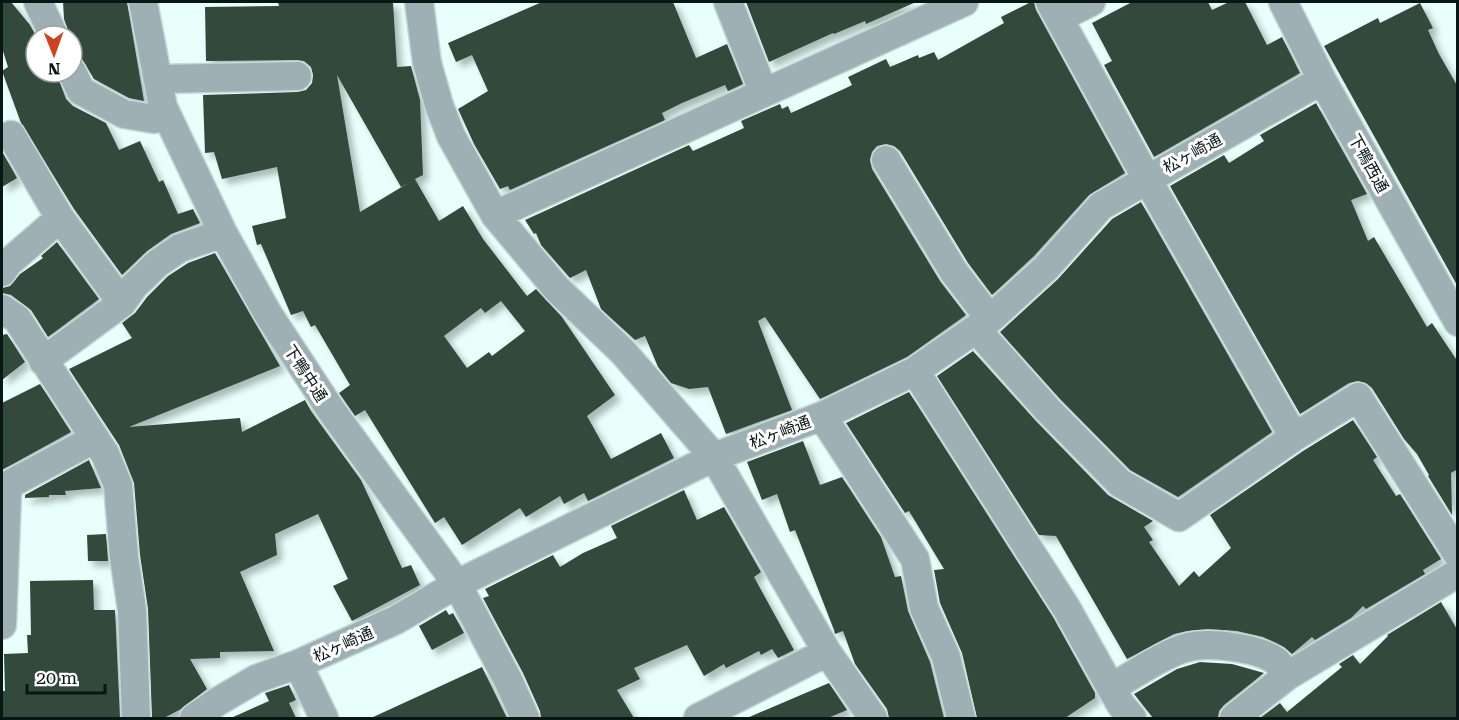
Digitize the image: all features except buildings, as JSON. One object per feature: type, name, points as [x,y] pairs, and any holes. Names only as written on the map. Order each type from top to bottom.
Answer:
[{"type":"street","points":[[38,2],[48,24]]},
{"type":"street","name":"下鴨中通","points":[[143,2],[166,114],[223,233],[268,314],[331,410],[457,584],[508,680],[525,718]]},
{"type":"street","points":[[419,2],[428,63],[439,105],[451,136],[495,215],[557,289],[623,352],[714,457],[827,652],[873,718]]},
{"type":"street","points":[[728,2],[763,91]]},
{"type":"street","points":[[495,215],[763,91],[964,2]]},
{"type":"street","points":[[1091,2],[1055,10],[1294,437]]},
{"type":"street","name":"下鴨西通","points":[[1282,2],[1322,80],[1458,322]]},
{"type":"street","points":[[158,79],[297,76]]},
{"type":"street","name":"松ヶ崎通","points":[[194,718],[256,679],[298,664],[396,620],[457,584],[714,457],[822,416],[915,371],[984,324],[1046,268],[1101,206],[1322,80]]},
{"type":"street","points":[[78,84],[81,91],[124,114],[154,119],[166,114]]},
{"type":"street","points":[[10,135],[60,218],[122,303]]},
{"type":"street","points":[[886,160],[984,324],[984,338],[1047,409],[1120,483],[1179,517],[1294,437],[1358,396],[1457,572],[1287,676],[1234,718]]},
{"type":"street","points":[[2,272],[8,263],[60,218]]},
{"type":"street","points":[[44,361],[122,303],[134,286],[158,263],[180,248],[223,233]]},
{"type":"street","points":[[2,309],[17,319],[105,454],[118,485],[124,557],[132,610],[136,718]]},
{"type":"street","points":[[915,371],[1067,609],[1116,708],[1188,647],[1206,644],[1232,646],[1255,652],[1276,661],[1287,676]]},
{"type":"street","points":[[822,416],[915,560],[924,608],[946,657],[961,718]]},
{"type":"street","points":[[2,625],[6,485],[94,439]]},
{"type":"street","points":[[698,718],[827,652]]},
{"type":"street","points":[[298,664],[324,718]]}]
